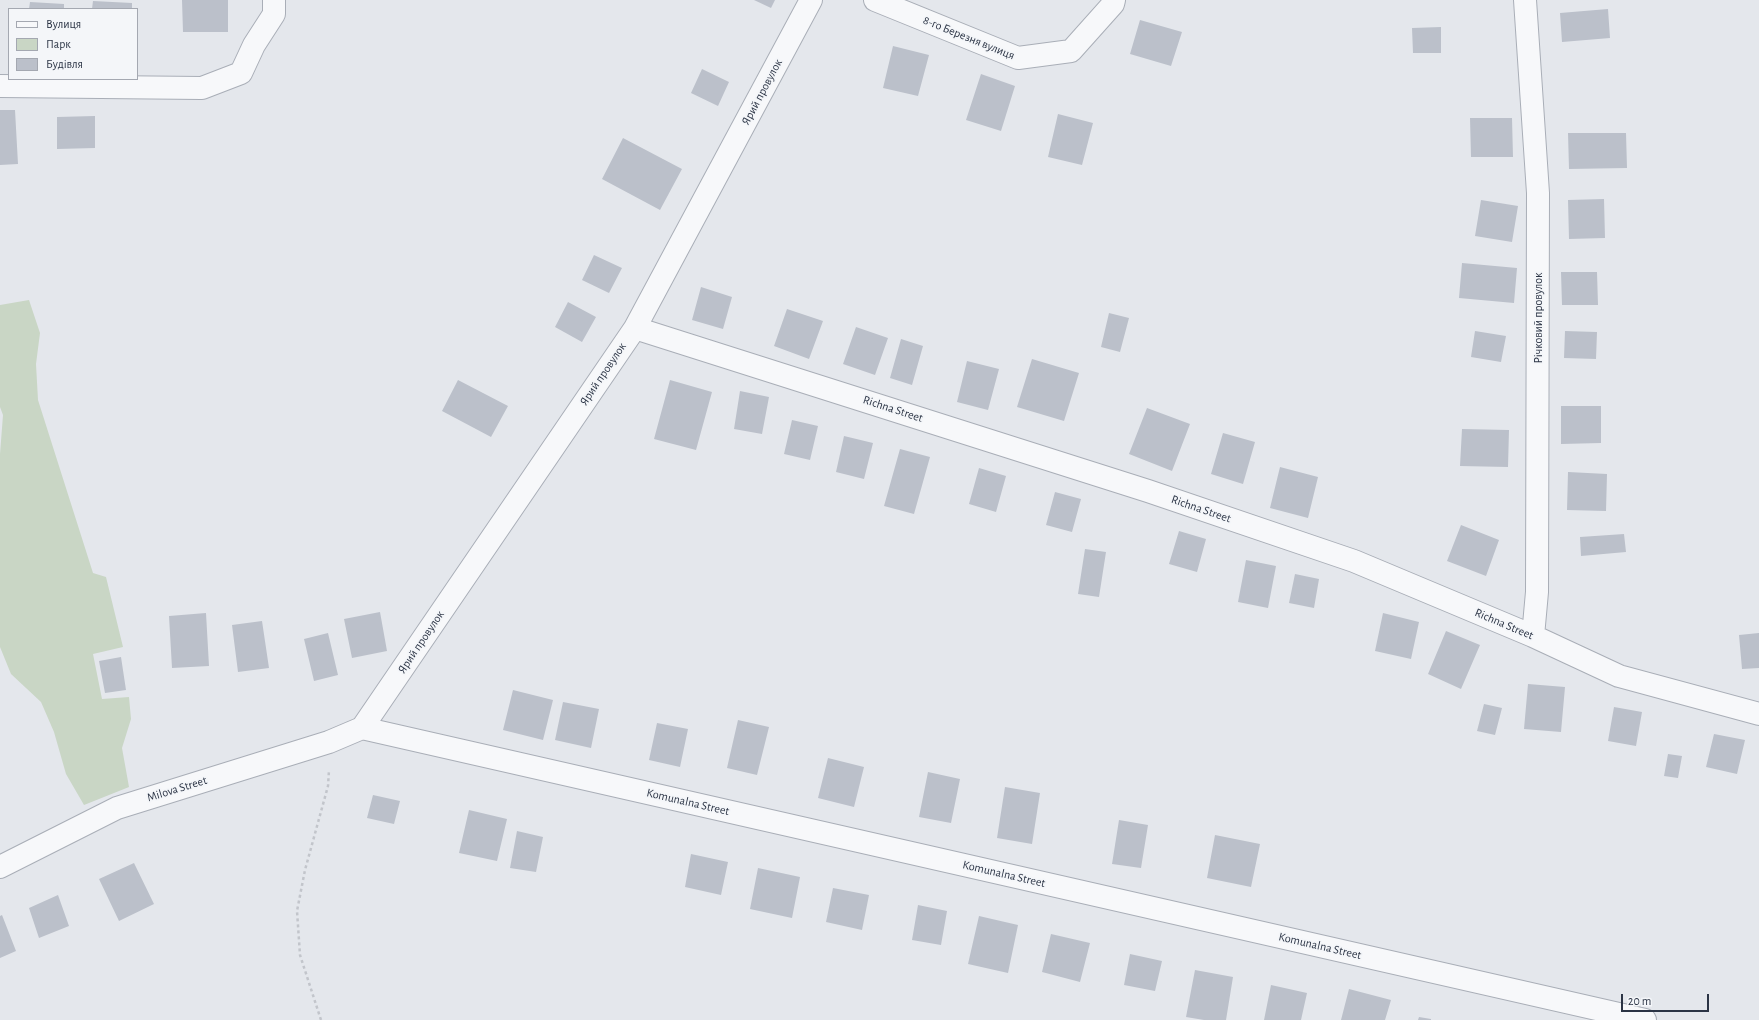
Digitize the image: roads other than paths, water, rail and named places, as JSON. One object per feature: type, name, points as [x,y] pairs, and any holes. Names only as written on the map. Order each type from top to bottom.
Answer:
[{"type":"street","points":[[0,86],[202,88],[241,73],[254,45],[274,14],[274,0]]},
{"type":"street","name":"Ярий провулок","points":[[362,728],[635,328],[811,0]]},
{"type":"street","name":"8-го Березня вулиця","points":[[875,0],[1018,58],[1071,51],[1113,4],[1114,0]]},
{"type":"street","name":"Річковий провулок","points":[[1525,0],[1538,193],[1537,592],[1533,636]]},
{"type":"street","name":"Richna Street","points":[[635,328],[1148,491],[1354,561],[1533,636],[1619,676],[1759,714]]},
{"type":"street","name":"Milova Street","points":[[0,867],[117,808],[329,742],[362,728]]},
{"type":"street","name":"Komunalna Street","points":[[362,728],[1645,1020]]}]
